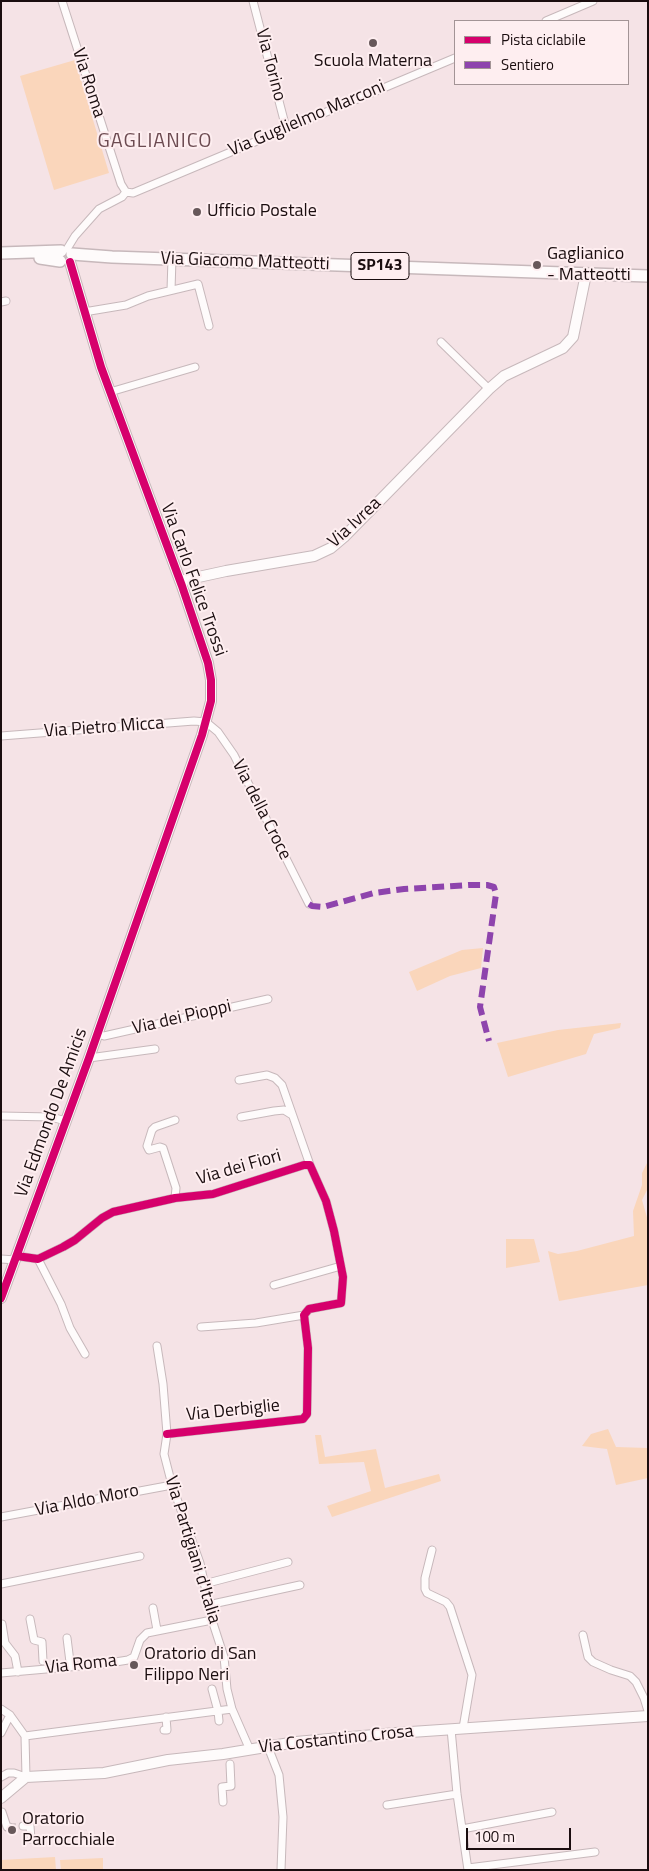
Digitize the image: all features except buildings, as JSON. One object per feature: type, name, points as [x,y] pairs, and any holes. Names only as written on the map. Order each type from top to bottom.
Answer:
[{"type":"main road","name":"SP143","points":[[1,253],[67,256]]},
{"type":"main road","name":"SP143","points":[[1,259],[67,256]]},
{"type":"main road","name":"Via Giacomo Matteotti","points":[[67,256],[648,276]]},
{"type":"street","name":"Via Roma","points":[[62,1],[121,184],[126,192]]},
{"type":"street","name":"Via Torino","points":[[253,1],[286,128]]},
{"type":"street","points":[[548,20],[593,1]]},
{"type":"street","name":"Via Guglielmo Marconi","points":[[67,256],[74,236],[99,209],[122,197],[126,192],[133,194],[454,58]]},
{"type":"street","name":"Via Carlo Felice Trossi","points":[[67,256],[92,340],[180,581],[211,680],[211,701],[206,722],[120,966]]},
{"type":"street","points":[[172,259],[172,290]]},
{"type":"street","name":"Via Ivrea","points":[[180,581],[314,556],[331,548],[504,376],[563,348],[573,337],[586,274]]},
{"type":"street","points":[[84,312],[126,305],[148,296],[198,284],[209,326]]},
{"type":"street","points":[[441,342],[489,389]]},
{"type":"street","points":[[110,392],[195,367]]},
{"type":"street","name":"Via Pietro Micca","points":[[1,736],[194,721],[206,722]]},
{"type":"street","name":"Via della Croce","points":[[206,722],[218,732],[234,755],[309,904]]},
{"type":"street","name":"Via Edmondo De Amicis","points":[[1,1298],[89,1058],[120,966]]},
{"type":"street","name":"Via dei Pioppi","points":[[97,1034],[104,1036],[268,999]]},
{"type":"street","name":"Via Edmondo De Amicis","points":[[89,1058],[155,1049]]},
{"type":"street","points":[[201,1327],[256,1323],[304,1315],[309,1309],[342,1303],[343,1277],[326,1200],[310,1165],[282,1085],[275,1078],[267,1075],[239,1080]]},
{"type":"street","points":[[241,1117],[284,1110],[292,1115]]},
{"type":"street","points":[[1,1116],[51,1117],[66,1122]]},
{"type":"street","points":[[175,1120],[155,1127],[152,1130],[147,1146],[149,1150],[163,1148],[176,1188],[175,1198]]},
{"type":"street","name":"Via dei Fiori","points":[[38,1259],[76,1240],[102,1218],[113,1212],[175,1198],[213,1194],[304,1165],[310,1165]]},
{"type":"street","points":[[1,1259],[38,1259],[61,1304],[70,1328],[85,1354]]},
{"type":"street","points":[[274,1285],[341,1266]]},
{"type":"street","name":"Via Derbiglie","points":[[167,1434],[303,1419],[307,1414],[308,1348],[304,1315]]},
{"type":"street","name":"Via Partigiani d'Italia","points":[[157,1346],[163,1384],[167,1434],[164,1454],[172,1485],[200,1563],[208,1605],[224,1656],[227,1689],[232,1709],[250,1750]]},
{"type":"street","name":"Via Aldo Moro","points":[[1,1517],[172,1485]]},
{"type":"street","points":[[432,1550],[425,1578],[425,1589],[427,1593],[446,1602],[450,1607],[472,1675],[463,1728]]},
{"type":"street","points":[[1,1584],[140,1556]]},
{"type":"street","points":[[204,1584],[288,1562]]},
{"type":"street","points":[[208,1605],[300,1585]]},
{"type":"street","points":[[153,1608],[157,1630]]},
{"type":"street","points":[[30,1619],[34,1640],[42,1642],[43,1666]]},
{"type":"street","name":"Via Roma","points":[[1,1673],[18,1672],[43,1666],[128,1660],[134,1657],[140,1640],[147,1633],[212,1620]]},
{"type":"street","points":[[2,1624],[5,1643],[15,1656],[18,1672]]},
{"type":"street","points":[[583,1635],[588,1656],[593,1662],[630,1676],[636,1682],[648,1711]]},
{"type":"street","points":[[67,1638],[70,1665]]},
{"type":"street","points":[[212,1689],[219,1721]]},
{"type":"street","points":[[1,1709],[10,1715],[25,1736],[26,1777]]},
{"type":"street","points":[[25,1736],[232,1709]]},
{"type":"street","points":[[1,1733],[10,1715]]},
{"type":"street","name":"Via Costantino Crosa","points":[[26,1777],[104,1773],[168,1760],[229,1759],[250,1750],[334,1738],[648,1716]]},
{"type":"street","points":[[164,1730],[167,1730],[166,1717]]},
{"type":"street","points":[[451,1729],[457,1794],[468,1869],[595,1852]]},
{"type":"street","points":[[268,1747],[279,1775],[282,1808],[281,1870]]},
{"type":"street","points":[[223,1802],[222,1787],[231,1786],[229,1759]]},
{"type":"street","points":[[1,1777],[8,1773],[14,1773],[26,1777]]},
{"type":"street","points":[[1,1798],[26,1777]]},
{"type":"street","points":[[387,1805],[457,1794]]},
{"type":"street","points":[[2,1812],[7,1827],[9,1827]]},
{"type":"street","points":[[462,1829],[552,1812]]},
{"type":"street","points":[[23,1826],[30,1826],[31,1839]]},
{"type":"shaded area","points":[[75,60],[109,173],[54,190],[20,76]]},
{"type":"shaded area","points":[[483,948],[481,968],[450,976],[417,991],[409,972],[462,950]]},
{"type":"shaded area","points":[[621,1023],[620,1028],[594,1034],[586,1054],[508,1077],[497,1043],[558,1030]]},
{"type":"shaded area","points":[[648,1161],[648,1188],[642,1200],[648,1221],[648,1285],[559,1301],[548,1251],[558,1254],[577,1251],[634,1236],[633,1211],[642,1185],[642,1173]]},
{"type":"shaded area","points":[[506,1239],[534,1239],[540,1262],[506,1268]]},
{"type":"shaded area","points":[[608,1429],[616,1447],[648,1448],[648,1478],[616,1485],[607,1449],[582,1446],[591,1434]]},
{"type":"shaded area","points":[[315,1435],[321,1435],[325,1457],[376,1449],[385,1488],[439,1474],[441,1481],[332,1517],[327,1506],[371,1491],[364,1462],[319,1464]]},
{"type":"shaded area","points":[[55,1857],[56,1870],[1,1870],[1,1860]]},
{"type":"shaded area","points":[[103,1858],[103,1870],[61,1870],[60,1860]]},
{"type":"tunnel","points":[[9,1827],[23,1826]]},
{"type":"marked path","points":[[309,904],[323,907],[374,893],[404,889],[470,885],[494,887],[496,894],[480,1007],[489,1041]]},
{"type":"cycle path","points":[[1,1298],[89,1058],[202,735],[211,701],[211,680],[208,663],[182,586],[101,367],[70,262]]},
{"type":"cycle path","points":[[17,1256],[38,1259],[75,1240],[102,1218],[113,1212],[175,1198],[213,1194],[304,1165],[310,1165],[326,1201],[343,1277],[341,1303],[309,1309],[304,1315],[308,1348],[307,1414],[303,1419],[167,1434]]},
{"type":"place","name":"Scuola Materna","points":[[373,43]]},
{"type":"place","name":"Ufficio Postale","points":[[197,212]]},
{"type":"place","name":"Gaglianico - Matteotti","points":[[537,265]]},
{"type":"place","name":"Oratorio di San Filippo Neri","points":[[134,1665]]},
{"type":"place","name":"Oratorio Parrocchiale","points":[[12,1830]]},
{"type":"district","name":"GAGLIANICO","points":[[155,142]]}]
